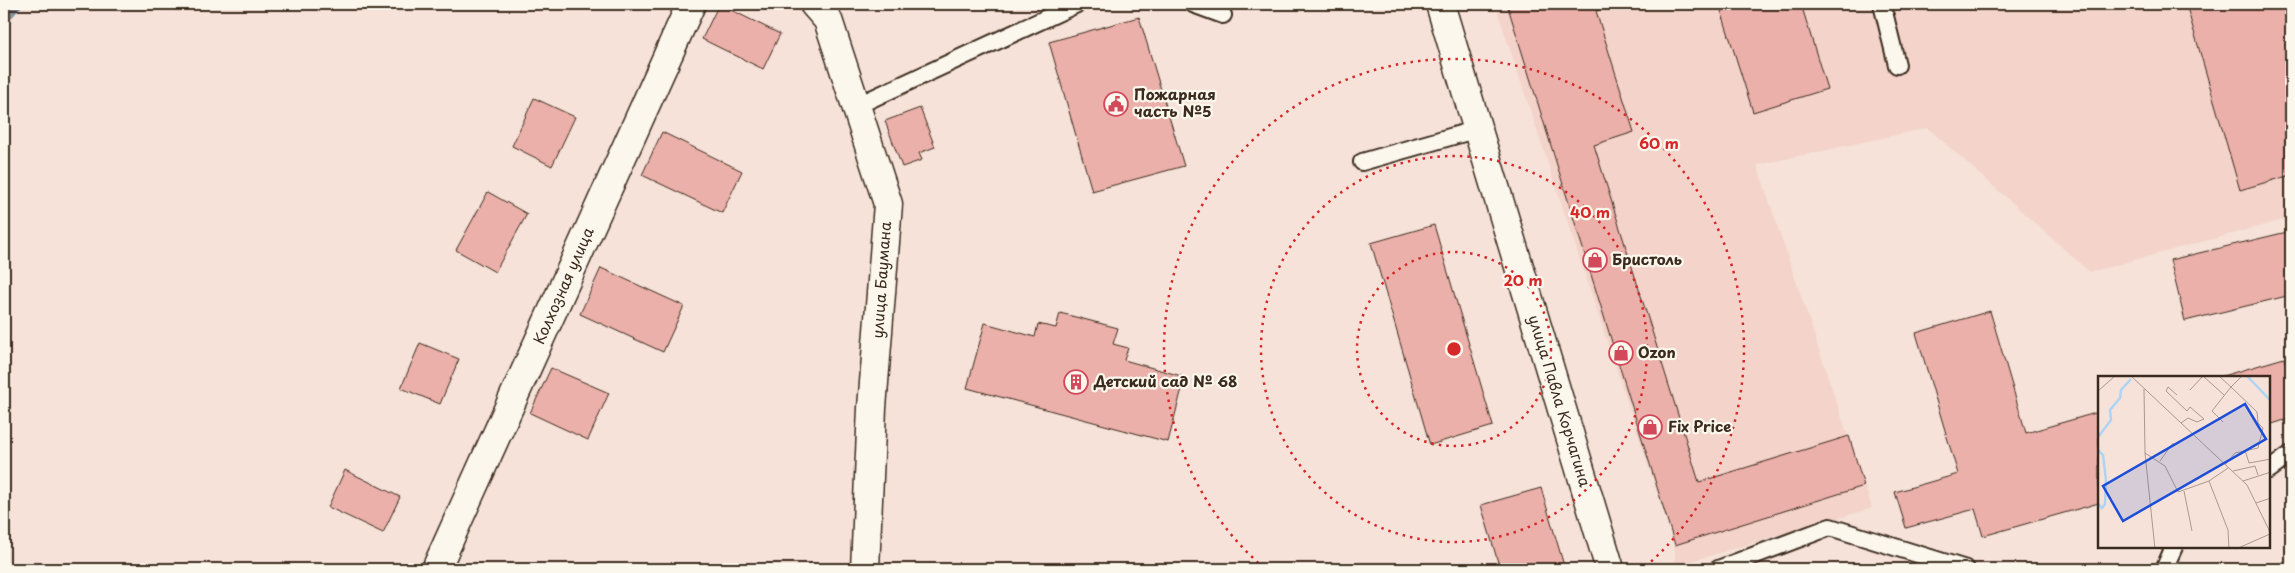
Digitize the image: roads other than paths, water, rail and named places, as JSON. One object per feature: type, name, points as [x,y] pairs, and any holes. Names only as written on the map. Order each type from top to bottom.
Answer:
[{"type":"street","name":"Колхозная улица","points":[[436,569],[691,4]]},
{"type":"street","name":"улица Баумана","points":[[814,4],[828,20],[888,204],[872,408],[865,569]]},
{"type":"street","name":"улица Павла Корчагина","points":[[1440,4],[1610,569]]},
{"type":"lane","points":[[856,106],[1077,4]]},
{"type":"lane","points":[[1193,4],[1223,15]]},
{"type":"lane","points":[[1882,4],[1898,65]]},
{"type":"lane","points":[[1362,162],[1478,129]]},
{"type":"lane","points":[[2270,469],[2291,454]]},
{"type":"lane","points":[[1718,569],[1830,527],[1966,569]]},
{"type":"lane","points":[[2164,569],[2174,548]]},
{"type":"waterway","points":[[4,19],[17,4]]},
{"type":"place","name":"Пожарная часть №5","points":[[1116,104]]},
{"type":"place","name":"Бристоль","points":[[1595,260]]},
{"type":"place","name":"Ozon","points":[[1621,353]]},
{"type":"place","name":"Детский сад № 68","points":[[1076,382]]},
{"type":"place","name":"Fix Price","points":[[1650,427]]}]
